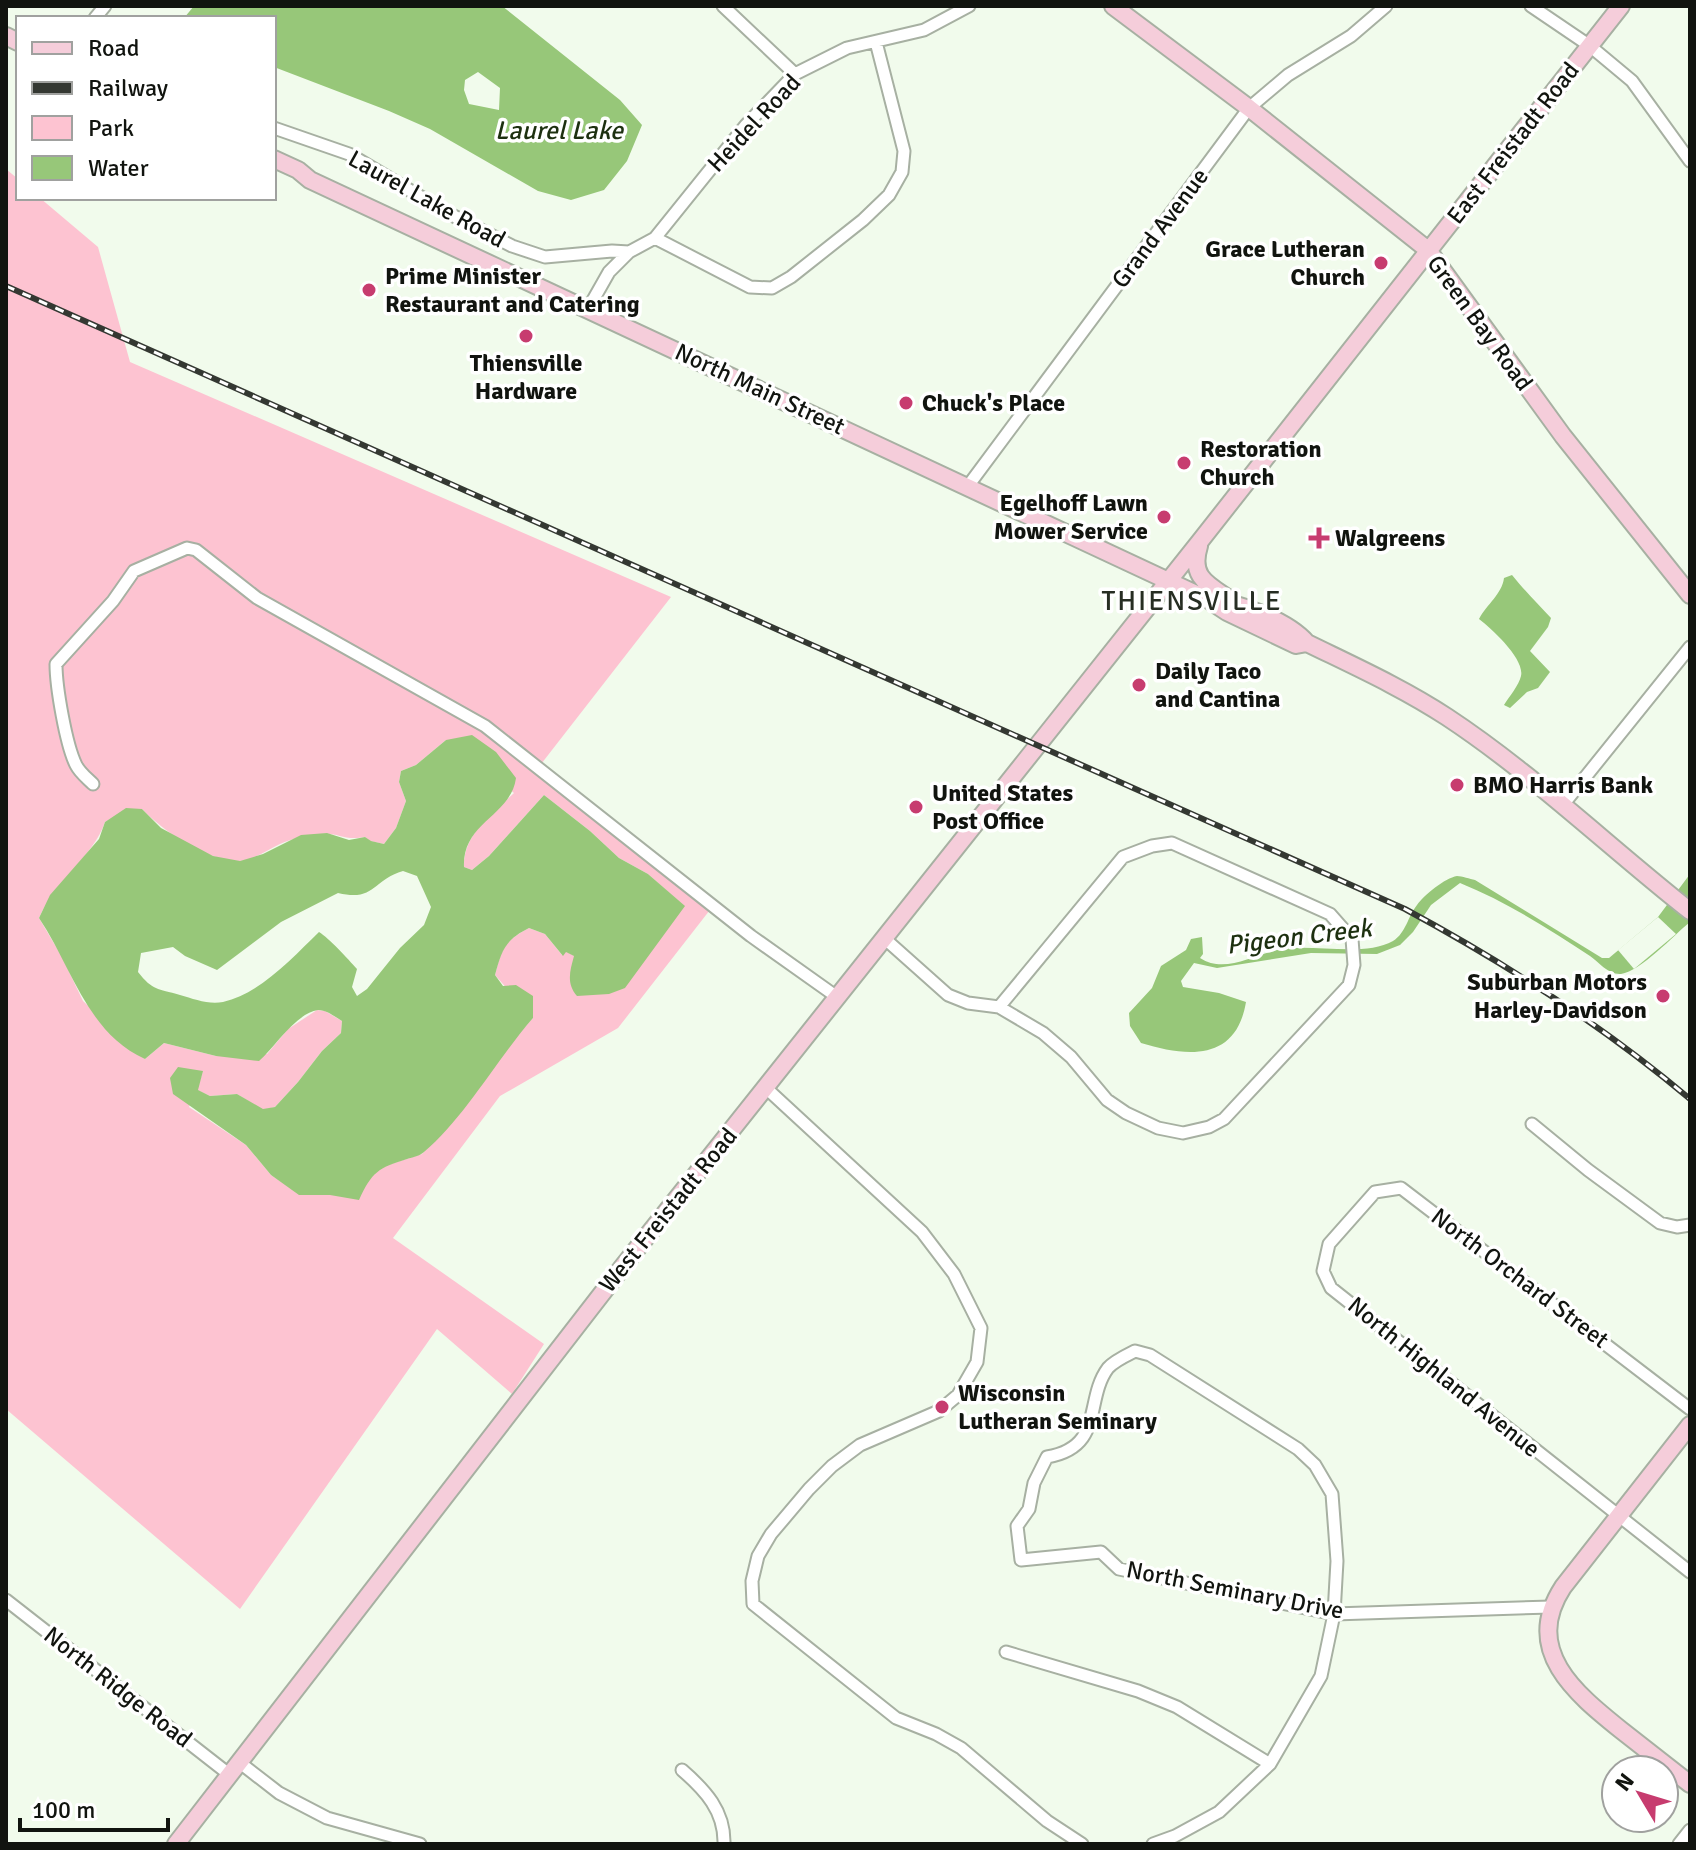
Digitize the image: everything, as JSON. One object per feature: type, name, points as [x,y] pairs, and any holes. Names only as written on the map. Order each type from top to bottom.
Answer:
[{"type":"street","points":[[723,6],[795,74]]},
{"type":"street","name":"Heidel Road","points":[[588,309],[609,272],[629,252],[655,238],[746,125],[795,74],[847,48],[924,30],[969,6]]},
{"type":"street","name":"Green Bay Road","points":[[1113,6],[1249,108],[1428,250],[1563,436],[1690,595]]},
{"type":"street","name":"Grand Avenue","points":[[968,486],[1249,108],[1288,75],[1351,36],[1386,6]]},
{"type":"street","points":[[1531,6],[1590,46],[1632,81],[1690,161]]},
{"type":"street","name":"East Freistadt Road","points":[[1167,581],[1621,6]]},
{"type":"street","points":[[655,238],[750,287],[772,288],[791,277],[863,220],[889,195],[902,172],[904,151],[876,42]]},
{"type":"street","name":"Laurel Lake Road","points":[[276,129],[349,154],[446,212],[512,246],[545,257],[629,252]]},
{"type":"street","name":"North Main Street","points":[[276,160],[298,170],[310,180],[968,486],[1209,600],[1296,645],[1307,643]]},
{"type":"street","name":"North Main Street","points":[[276,171],[296,180],[310,180]]},
{"type":"street","points":[[1201,540],[1195,562],[1198,573],[1208,585],[1233,602]]},
{"type":"street","points":[[93,784],[79,770],[70,749],[56,664],[113,601],[134,571],[187,548],[196,550],[257,598],[485,726],[751,936],[837,997]]},
{"type":"street","name":"West Freistadt Road","points":[[176,1844],[624,1265],[1167,581]]},
{"type":"street","name":"North Main Street","points":[[1209,600],[1233,602],[1297,632],[1307,643],[1400,689],[1448,718],[1690,911]]},
{"type":"street","points":[[1562,806],[1690,647]]},
{"type":"street","points":[[884,938],[948,995],[968,1003],[999,1007],[1043,1033],[1071,1057],[1107,1100],[1126,1113],[1158,1128],[1183,1133],[1209,1127],[1224,1119],[1349,985],[1353,945],[1345,928],[1330,914],[1192,850],[1172,843],[1152,846],[1123,857],[999,1007]]},
{"type":"street","points":[[766,1088],[922,1232],[954,1274],[981,1328],[977,1362],[958,1395],[939,1411],[860,1445],[832,1466],[771,1534],[758,1556],[752,1581],[753,1604],[896,1718],[961,1748],[1047,1821],[1082,1844]]},
{"type":"street","points":[[1532,1124],[1660,1223],[1677,1227],[1690,1225]]},
{"type":"street","name":"North Orchard Street","points":[[1349,1220],[1375,1192],[1401,1188],[1690,1409]]},
{"type":"street","name":"North Highland Avenue","points":[[1349,1220],[1329,1244],[1323,1271],[1331,1288],[1690,1572]]},
{"type":"street","name":"North Seminary Drive","points":[[1334,1614],[1337,1561],[1332,1494],[1315,1465],[1298,1449],[1150,1355],[1135,1351],[1109,1368],[1083,1437],[1060,1455],[1047,1457],[1039,1468],[1029,1509],[1017,1526],[1021,1560],[1101,1552],[1119,1569],[1334,1614],[1551,1607]]},
{"type":"street","points":[[1690,1425],[1563,1587],[1551,1607],[1550,1642],[1569,1685],[1690,1784]]},
{"type":"street","name":"North Ridge Road","points":[[6,1600],[234,1769],[327,1818],[420,1844]]},
{"type":"street","points":[[1153,1844],[1219,1812],[1270,1764],[1321,1676],[1334,1614]]},
{"type":"street","points":[[1006,1652],[1138,1691],[1177,1707],[1270,1764]]},
{"type":"street","points":[[682,1770],[704,1789],[713,1802],[721,1822],[724,1844]]},
{"type":"street","points":[[1679,1844],[1690,1830]]},
{"type":"green space","points":[[6,169],[16,177],[16,200],[42,200],[98,247],[130,362],[671,597],[538,768],[713,906],[618,1028],[500,1096],[393,1238],[544,1344],[512,1394],[437,1329],[240,1609],[6,1409]],"holes":[[[446,740],[514,793],[488,817],[468,844],[464,867],[472,870],[489,856],[544,795],[619,858],[648,874],[684,906],[673,920],[575,956],[565,951],[562,955],[545,934],[529,928],[509,941],[495,975],[533,1018],[508,1046],[457,1116],[422,1154],[381,1167],[369,1179],[330,1195],[299,1194],[271,1175],[246,1145],[189,1107],[203,1071],[197,1090],[210,1096],[237,1094],[263,1110],[275,1107],[341,1033],[342,1021],[317,1010],[288,1029],[267,1054],[216,1056],[164,1043],[145,1059],[83,1001],[39,918],[54,892],[92,847],[105,822],[142,809],[187,844],[227,860],[245,860],[290,840],[322,834],[365,837],[384,844],[396,828],[406,801],[399,782],[401,771],[416,765]]]},
{"type":"water","name":"Laurel Lake","points":[[194,6],[502,6],[620,100],[642,125],[627,161],[604,190],[571,200],[538,191],[430,129],[276,68],[276,16],[186,16]],"holes":[[[478,72],[500,88],[499,110],[469,104],[464,90],[465,80]]]},
{"type":"water","points":[[1512,575],[1551,618],[1530,651],[1550,672],[1538,688],[1527,692],[1510,708],[1504,705],[1518,683],[1521,669],[1506,645],[1479,619],[1504,578]]},
{"type":"water","points":[[472,735],[496,752],[516,778],[505,802],[471,839],[465,852],[464,867],[472,870],[489,856],[544,795],[619,858],[648,874],[685,906],[625,988],[609,994],[577,996],[570,982],[574,956],[566,952],[563,956],[545,934],[529,928],[515,937],[503,952],[495,975],[503,986],[516,985],[533,996],[533,1018],[453,1123],[422,1153],[377,1172],[359,1200],[330,1195],[299,1195],[271,1175],[246,1145],[173,1094],[170,1078],[178,1067],[203,1071],[198,1090],[210,1096],[237,1094],[263,1109],[275,1107],[341,1033],[342,1021],[325,1011],[310,1012],[294,1024],[259,1061],[216,1056],[164,1043],[145,1059],[125,1047],[95,1016],[39,918],[50,895],[99,839],[105,822],[126,808],[142,809],[161,828],[213,856],[240,861],[263,854],[301,835],[327,833],[349,840],[365,837],[384,844],[396,828],[406,801],[399,782],[401,771],[416,765],[446,740]],"holes":[[[403,871],[417,876],[431,907],[424,925],[400,948],[367,989],[357,996],[352,987],[357,969],[319,932],[263,983],[223,1002],[212,1003],[161,990],[148,983],[138,972],[141,953],[173,947],[185,956],[217,970],[281,922],[338,893],[359,895]]]},
{"type":"water","points":[[1690,874],[1690,922],[1647,960],[1621,974],[1608,970],[1526,916],[1460,883],[1431,905],[1400,945],[1377,954],[1311,953],[1217,968],[1194,963],[1181,981],[1183,987],[1219,993],[1246,1002],[1241,1022],[1221,1045],[1192,1052],[1158,1048],[1141,1043],[1130,1026],[1129,1013],[1152,988],[1161,966],[1186,950],[1191,939],[1202,937],[1203,954],[1200,958],[1220,964],[1282,949],[1382,946],[1401,934],[1414,909],[1425,897],[1441,883],[1457,876],[1475,880],[1602,958],[1609,958],[1658,917]]},
{"type":"pier","points":[[1658,917],[1676,934],[1634,969],[1618,950]]},
{"type":"railway","points":[[6,286],[1405,909],[1553,997],[1623,1046],[1690,1099]]},
{"type":"place","name":"Grace Lutheran Church","points":[[1381,263]]},
{"type":"place","name":"Prime Minister Restaurant and Catering","points":[[369,290]]},
{"type":"place","name":"Thiensville Hardware","points":[[526,336]]},
{"type":"place","name":"Chuck's Place","points":[[906,403]]},
{"type":"place","name":"Restoration Church","points":[[1184,463]]},
{"type":"place","name":"Egelhoff Lawn Mower Service","points":[[1164,517]]},
{"type":"place","name":"Walgreens","points":[[1319,538]]},
{"type":"place","name":"Daily Taco and Cantina","points":[[1139,685]]},
{"type":"place","name":"BMO Harris Bank","points":[[1457,785]]},
{"type":"place","name":"United States Post Office","points":[[916,807]]},
{"type":"place","name":"Suburban Motors Harley-Davidson","points":[[1663,996]]},
{"type":"place","name":"Wisconsin Lutheran Seminary","points":[[942,1407]]},
{"type":"district","name":"THIENSVILLE","points":[[1192,601]]},
{"type":"water label","name":"Pigeon Creek","points":[[1299,937]]}]
